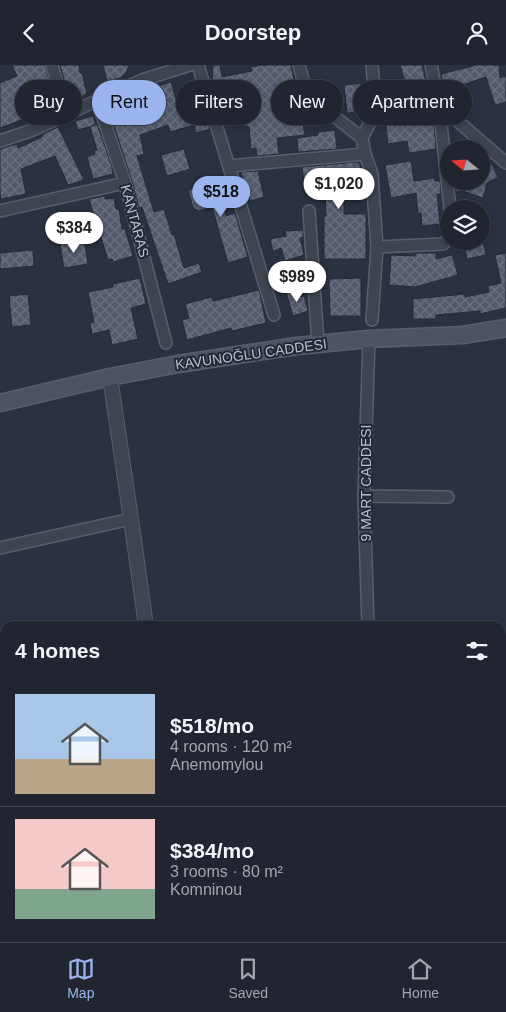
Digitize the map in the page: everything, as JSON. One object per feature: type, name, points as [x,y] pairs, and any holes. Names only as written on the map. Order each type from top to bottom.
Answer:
[{"type":"main road","name":"KAVUNOĞLU CADDESI","points":[[0,403],[110,377],[178,364],[318,344],[369,339],[463,335],[506,328]]},
{"type":"street","points":[[52,65],[56,80]]},
{"type":"street","points":[[142,80],[190,65]]},
{"type":"street","points":[[198,65],[274,315]]},
{"type":"street","points":[[299,65],[311,109],[335,117],[362,138],[372,174],[377,247],[372,320]]},
{"type":"street","points":[[362,138],[376,111],[372,65]]},
{"type":"street","points":[[431,65],[434,80]]},
{"type":"street","points":[[0,141],[42,125]]},
{"type":"street","name":"KANTARAS","points":[[105,125],[125,183],[166,343]]},
{"type":"street","points":[[441,125],[449,200]]},
{"type":"street","points":[[462,125],[506,163]]},
{"type":"street","points":[[229,166],[366,154]]},
{"type":"street","points":[[0,211],[125,183]]},
{"type":"street","points":[[309,211],[318,344]]},
{"type":"street","points":[[377,247],[440,244]]},
{"type":"street","name":"9 MART CADDESI","points":[[368,621],[364,496],[369,339]]},
{"type":"street","points":[[110,377],[145,621]]},
{"type":"street","points":[[364,496],[448,497]]},
{"type":"street","points":[[0,548],[131,519]]},
{"type":"building","points":[[12,65],[45,65],[49,80],[15,80],[15,122],[0,128],[0,83],[17,76]]},
{"type":"building","points":[[60,65],[79,65],[87,94],[82,96],[82,80],[64,80]]},
{"type":"building","points":[[103,65],[129,65],[126,73],[120,78],[107,80]]},
{"type":"building","points":[[213,65],[220,65],[222,77],[252,71],[251,67],[262,65],[291,65],[294,80],[271,80],[271,125],[303,125],[305,135],[277,138],[279,154],[257,156],[256,148],[251,149],[249,127],[242,125],[261,125],[261,80],[212,80]]},
{"type":"building","points":[[400,65],[422,65],[426,80],[404,80]]},
{"type":"building","points":[[499,65],[500,78],[506,76],[506,102],[495,105],[486,77],[472,82],[472,80],[442,80],[441,74],[473,66]]},
{"type":"building","points":[[171,82],[176,99],[176,125],[194,125],[170,132],[168,125],[140,135],[144,154],[137,156],[154,212],[164,209],[184,268],[199,263],[202,272],[168,284],[142,207],[139,208],[114,125],[166,125],[166,83]]},
{"type":"building","points":[[353,84],[353,112],[347,113],[344,85]]},
{"type":"building","points":[[92,116],[92,125],[96,125],[78,130],[76,125],[82,125],[82,119]]},
{"type":"building","points":[[97,125],[113,174],[93,179],[87,157],[95,154],[94,151],[97,150],[90,127]]},
{"type":"building","points":[[194,125],[209,125],[210,129],[196,133]]},
{"type":"building","points":[[386,125],[434,125],[436,149],[409,153],[407,141],[388,144]]},
{"type":"building","points":[[58,127],[84,180],[68,185],[55,156],[21,169],[26,194],[1,199],[0,149],[17,144],[18,148]]},
{"type":"building","points":[[335,130],[337,149],[298,152],[297,138],[318,135],[318,132]]},
{"type":"building","points":[[184,149],[190,169],[167,176],[161,155]]},
{"type":"building","points":[[411,161],[414,181],[434,178],[435,181],[440,181],[441,194],[437,194],[440,224],[422,226],[421,213],[418,214],[416,193],[391,198],[385,165]]},
{"type":"building","points":[[490,161],[498,177],[490,181]]},
{"type":"building","points":[[357,162],[360,165],[362,183],[344,185],[344,214],[366,214],[366,259],[324,259],[325,188],[319,188],[319,186],[305,188],[302,167]]},
{"type":"building","points":[[258,171],[264,197],[250,201],[246,183],[244,183],[241,172]]},
{"type":"building","points":[[224,178],[226,182],[221,189],[226,216],[235,213],[248,257],[228,263],[212,207],[199,211],[193,208],[188,190]]},
{"type":"building","points":[[456,190],[485,190],[483,198],[463,191],[456,192]]},
{"type":"building","points":[[105,196],[105,199],[114,198],[116,209],[119,209],[122,229],[125,229],[133,256],[113,262],[112,259],[108,260],[89,199]]},
{"type":"building","points":[[303,230],[303,237],[300,238],[304,255],[285,261],[281,248],[273,251],[270,239],[286,236],[285,231]]},
{"type":"building","points":[[84,239],[88,264],[64,268],[60,244]]},
{"type":"building","points":[[33,250],[34,266],[0,269],[0,253]]},
{"type":"building","points":[[465,250],[485,250],[486,255],[467,259]]},
{"type":"building","points":[[415,253],[436,253],[436,259],[452,255],[458,275],[415,287],[389,285],[391,255],[415,256]]},
{"type":"building","points":[[506,253],[506,308],[480,314],[480,311],[436,315],[436,319],[413,319],[413,299],[465,294],[465,297],[489,292],[488,286],[501,283],[495,255]]},
{"type":"building","points":[[140,278],[146,304],[131,308],[138,339],[112,345],[109,330],[92,334],[90,323],[94,322],[88,292],[113,287],[113,284]]},
{"type":"building","points":[[361,278],[361,316],[330,316],[329,279]]},
{"type":"building","points":[[298,289],[300,297],[304,296],[308,311],[293,316],[286,292]]},
{"type":"building","points":[[259,290],[266,323],[232,331],[231,328],[187,340],[182,320],[189,318],[185,304],[212,297],[213,301]]},
{"type":"building","points":[[28,294],[31,325],[12,327],[9,296]]}]
